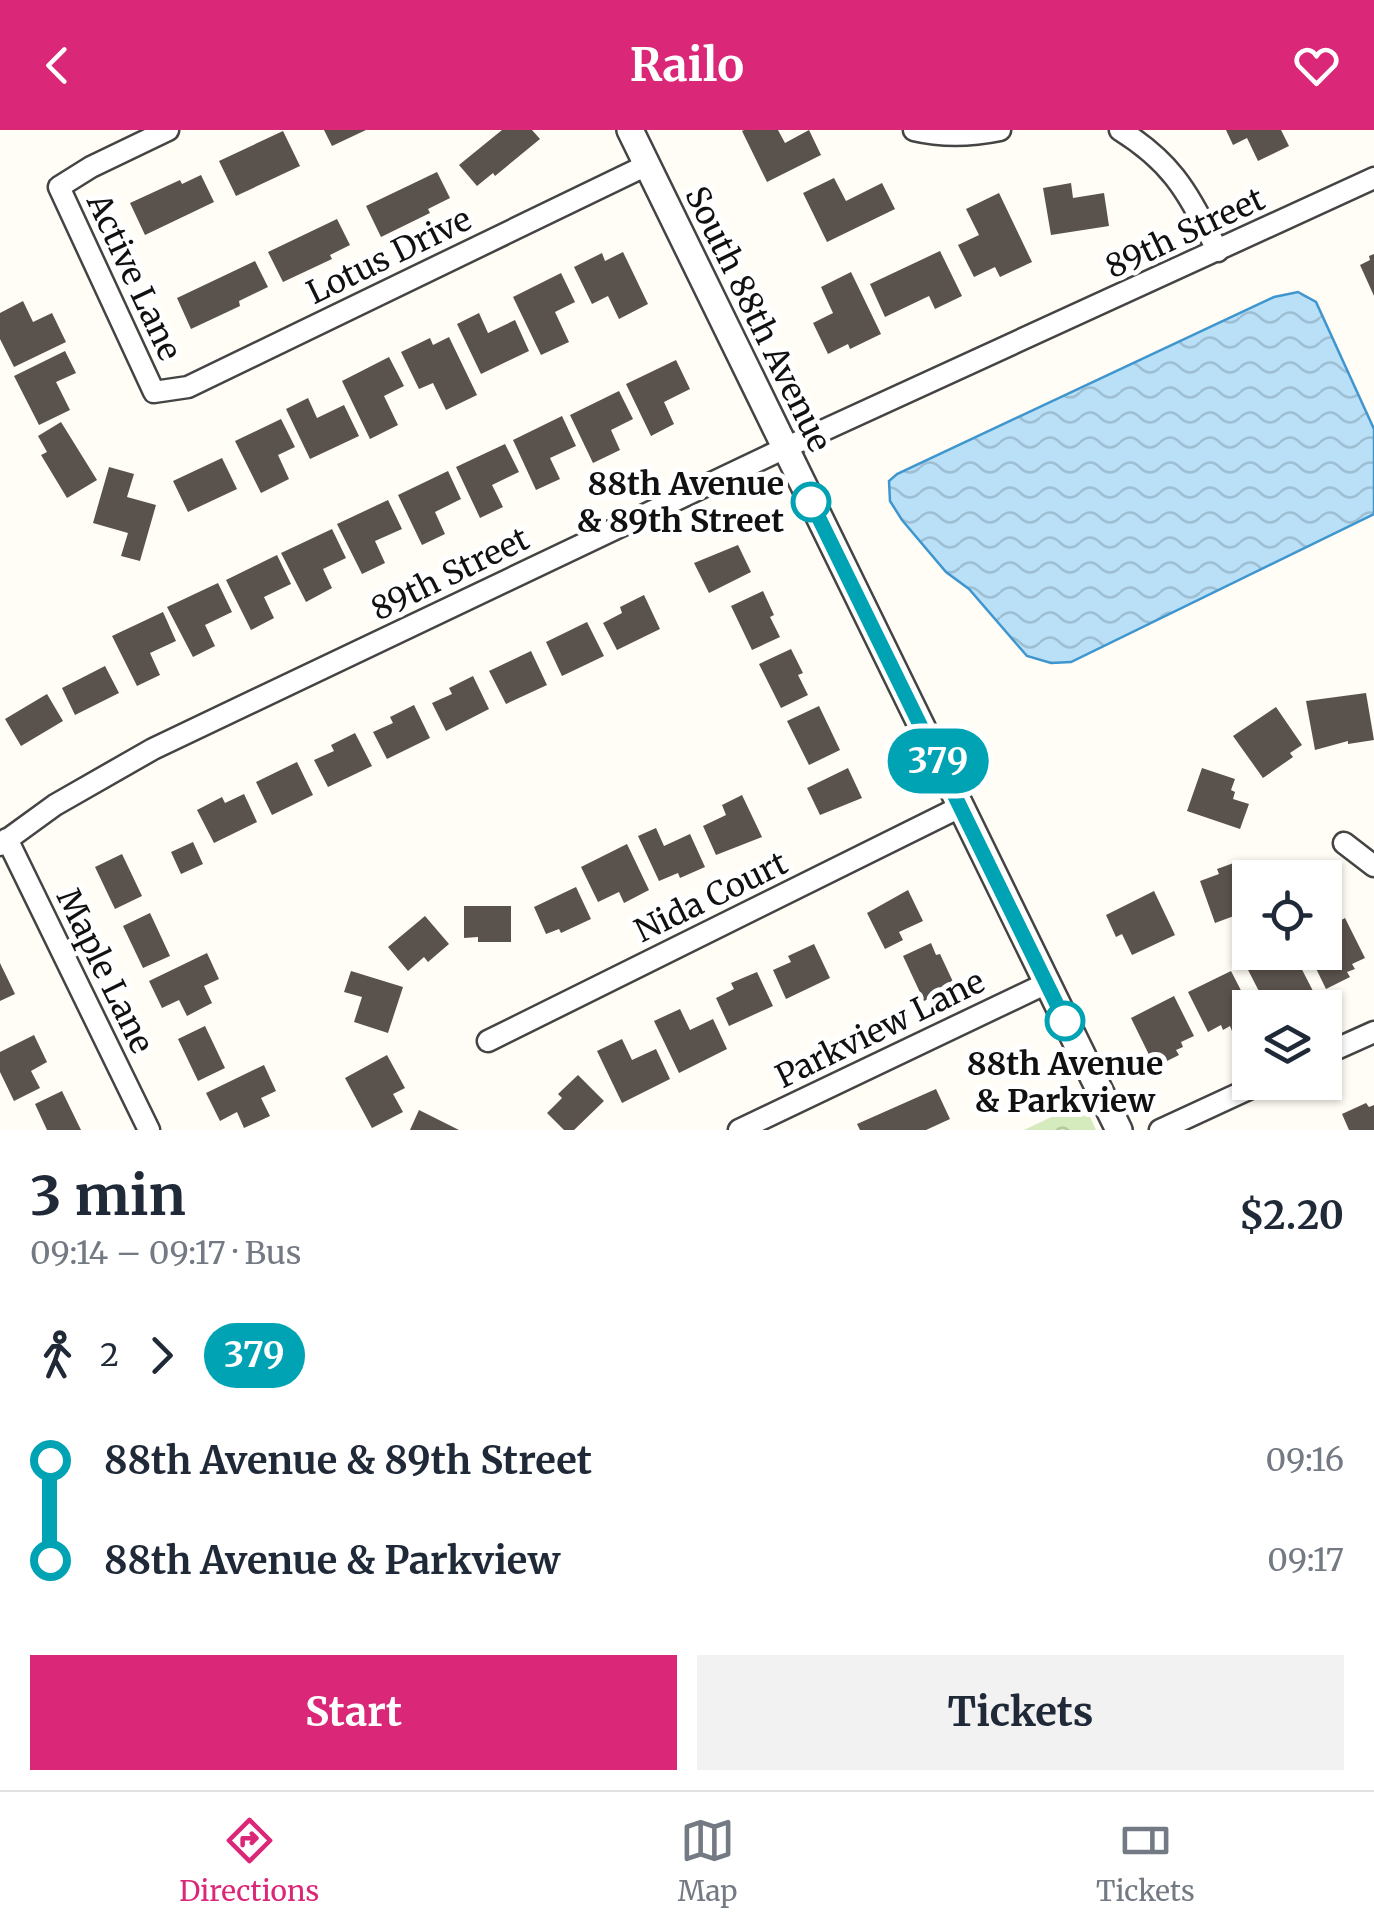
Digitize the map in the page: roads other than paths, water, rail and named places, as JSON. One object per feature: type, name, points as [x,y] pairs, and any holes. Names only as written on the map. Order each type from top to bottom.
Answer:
[{"type":"street","name":"Active Lane","points":[[154,392],[59,187],[168,130]]},
{"type":"street","name":"South 88th Avenue","points":[[630,130],[1118,1130]]},
{"type":"street","points":[[914,130],[941,135],[1000,130]]},
{"type":"street","points":[[1120,130],[1170,167],[1218,252]]},
{"type":"street","name":"Lotus Drive","points":[[154,392],[188,387],[647,165]]},
{"type":"street","name":"89th Street","points":[[3,842],[104,776],[154,750],[785,448],[1374,178]]},
{"type":"street","name":"Nida Court","points":[[488,1042],[960,807]]},
{"type":"street","name":"Maple Lane","points":[[3,842],[149,1130]]},
{"type":"street","points":[[1344,843],[1374,866]]},
{"type":"street","name":"Parkview Lane","points":[[739,1130],[1046,982]]},
{"type":"street","points":[[1342,1046],[1374,1032]]},
{"type":"street","points":[[1160,1130],[1232,1097]]},
{"type":"water","points":[[1298,292],[1316,302],[1374,429],[1374,514],[1071,662],[1051,663],[1027,656],[969,589],[946,572],[890,501],[889,481],[897,474],[1274,297]]},
{"type":"place","name":"88th Avenue & 89th Street","points":[[811,502]]},
{"type":"place","name":"88th Avenue & Parkview","points":[[1065,1021]]}]
